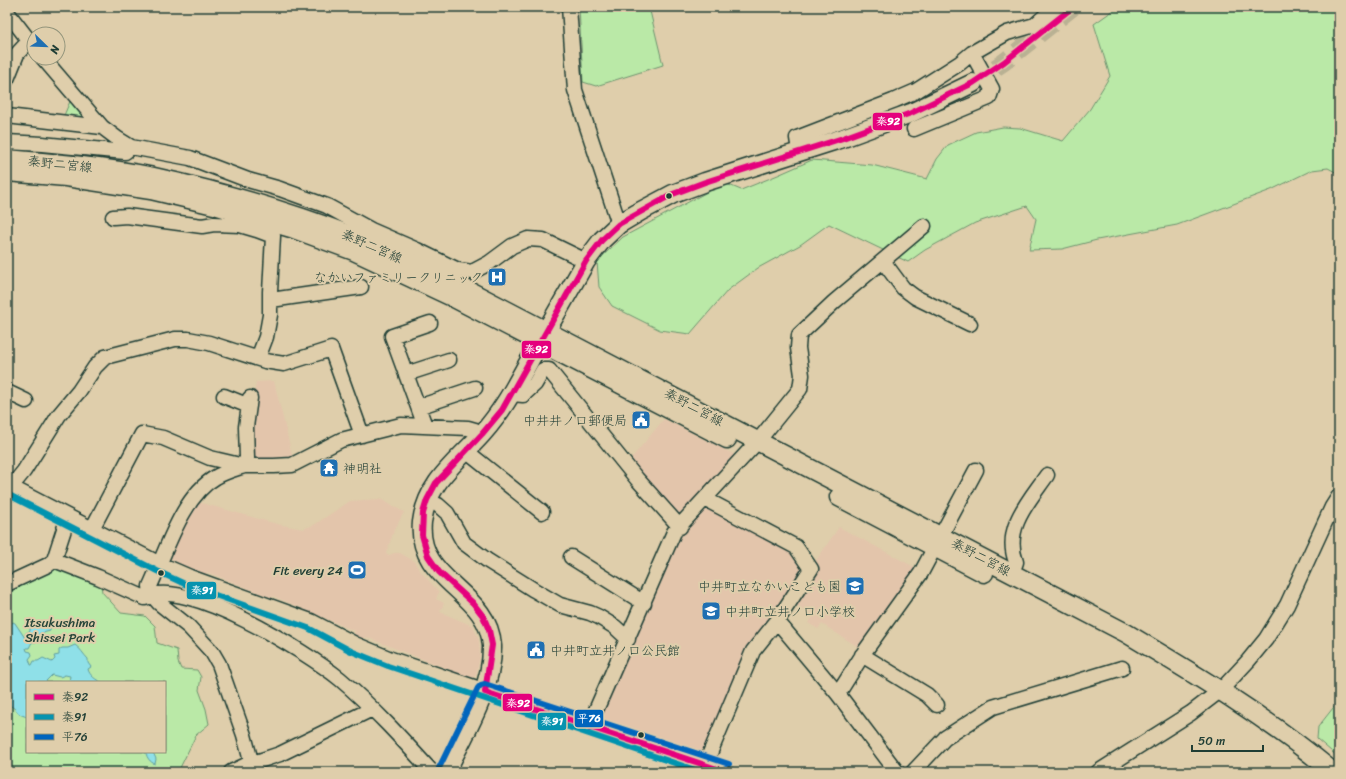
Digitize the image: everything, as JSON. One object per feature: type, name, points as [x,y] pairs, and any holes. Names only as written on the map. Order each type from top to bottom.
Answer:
[{"type":"main road","points":[[446,772],[485,692],[492,654],[492,645],[489,630],[483,616],[473,603],[439,572],[428,556],[422,534],[423,513],[427,500],[436,484],[502,410],[586,261],[602,240],[619,224],[673,194],[705,182],[842,138],[911,113],[973,83]]},
{"type":"main road","name":"秦野二宮線","points":[[7,159],[69,164],[153,177],[215,192],[297,216],[364,241],[454,283],[543,337]]},
{"type":"main road","name":"秦野二宮線","points":[[7,172],[66,177],[151,190],[214,205],[294,229],[354,251],[543,337],[938,541],[1117,642],[1269,723],[1332,772]]},
{"type":"main road","name":"秦野二宮線","points":[[938,541],[1012,573],[1126,633],[1216,694],[1263,734],[1314,772]]},
{"type":"street","points":[[569,7],[575,90],[619,224]]},
{"type":"street","points":[[799,151],[797,138],[916,91],[960,64],[972,53],[1007,33],[1035,25],[1055,7]]},
{"type":"street","points":[[7,12],[26,36]]},
{"type":"street","points":[[7,79],[17,54],[26,48]]},
{"type":"street","points":[[914,129],[989,98],[992,89],[972,53]]},
{"type":"street","points":[[50,66],[102,127],[131,147],[190,158],[248,180],[280,189],[326,206],[371,230],[458,270],[472,272],[489,263],[512,246],[528,239],[543,240],[586,261]]},
{"type":"street","points":[[7,116],[102,127]]},
{"type":"street","points":[[7,142],[125,152],[131,147]]},
{"type":"street","points":[[113,217],[127,216],[202,226],[214,224],[240,225],[273,236],[270,316],[266,337],[258,358]]},
{"type":"street","points":[[589,726],[674,532],[754,445],[800,389],[802,375],[798,348],[799,335],[834,302],[924,226]]},
{"type":"street","points":[[883,261],[903,288],[915,297],[970,324]]},
{"type":"street","points":[[271,300],[361,287]]},
{"type":"street","points":[[425,426],[392,336],[430,323]]},
{"type":"street","points":[[362,436],[331,349],[284,364],[265,361],[209,343],[188,339],[175,339],[105,357],[95,367],[79,391],[59,415],[24,471],[9,486],[160,564],[190,577],[311,621],[355,644],[391,659],[485,692],[726,772]]},
{"type":"street","points":[[406,374],[449,360]]},
{"type":"street","points":[[512,394],[523,395],[535,384],[543,370],[549,370],[637,479],[680,527]]},
{"type":"street","points":[[418,407],[475,388]]},
{"type":"street","points":[[7,392],[26,401]]},
{"type":"street","points":[[224,396],[250,402],[246,427],[247,458],[244,466],[216,477],[201,487],[189,503],[178,522],[150,586],[151,594],[159,603],[189,627],[212,652],[219,664],[244,735],[252,768]]},
{"type":"street","points":[[92,529],[142,434],[163,438],[210,458],[244,466],[292,465],[341,440],[362,436],[401,425],[468,428],[482,434]]},
{"type":"street","points":[[466,450],[542,512]]},
{"type":"street","points":[[838,694],[862,655],[921,573],[976,470]]},
{"type":"street","points":[[1012,573],[1016,562],[1012,551],[1013,534],[1016,522],[1047,475]]},
{"type":"street","points":[[1102,771],[1191,713],[1216,694],[1266,639],[1287,605],[1332,507],[1339,496]]},
{"type":"street","points":[[705,499],[796,548],[811,569],[777,621],[753,651],[705,765]]},
{"type":"street","points":[[427,500],[438,505],[447,513],[464,542],[488,561],[534,590],[560,604],[599,617],[615,627],[628,639]]},
{"type":"street","points":[[7,584],[48,565],[54,560],[68,517]]},
{"type":"street","points":[[571,557],[644,603]]},
{"type":"street","points":[[54,560],[98,577],[145,598],[151,594],[184,596],[219,608],[260,627],[340,679],[372,709],[432,772]]},
{"type":"street","points":[[777,621],[838,694],[898,772]]},
{"type":"street","points":[[862,655],[927,695],[937,705]]},
{"type":"street","points":[[913,772],[945,738],[993,707],[1122,668]]},
{"type":"street","points":[[231,772],[244,766],[252,768],[372,709]]},
{"type":"shaded area","points":[[274,381],[293,459],[253,462],[251,418],[256,382]]},
{"type":"shaded area","points":[[664,419],[737,456],[681,520],[676,516],[678,514],[646,480],[630,460]]},
{"type":"shaded area","points":[[380,499],[404,512],[394,531],[386,553],[389,555],[400,553],[414,561],[419,570],[439,592],[436,599],[444,603],[440,612],[473,626],[479,641],[480,656],[476,676],[471,678],[366,637],[364,639],[354,635],[355,631],[273,596],[272,598],[207,572],[206,574],[183,565],[166,556],[198,502],[277,524],[303,529],[314,525],[350,501]]},
{"type":"shaded area","name":"中井町立井ノ口小学校","points":[[705,504],[793,550],[807,570],[749,652],[704,754],[700,756],[596,722],[676,537]]},
{"type":"shaded area","name":"中井町立なかいこども園","points":[[839,527],[918,569],[863,650],[822,624],[818,629],[808,623],[813,617],[793,603],[815,562]]},
{"type":"green space","points":[[579,7],[649,7],[663,65],[596,86],[583,82]]},
{"type":"green space","points":[[1118,7],[1339,7],[1339,174],[1328,168],[1312,170],[1271,190],[1177,225],[1097,240],[1062,249],[1029,250],[1036,219],[1027,206],[975,223],[925,250],[908,262],[829,224],[800,245],[758,268],[728,290],[690,334],[660,330],[612,306],[599,287],[597,261],[623,237],[724,183],[741,190],[812,160],[872,165],[927,179],[937,159],[948,145],[976,132],[1003,127],[1020,128],[1063,141],[1090,109],[1110,76],[1094,24]]},
{"type":"green space","points":[[71,99],[88,119],[62,120]]},
{"type":"green space","name":"Itsukushima Shissei Park","points":[[58,566],[101,585],[102,592],[121,613],[145,616],[155,626],[157,643],[177,650],[178,662],[181,669],[197,670],[201,677],[199,690],[206,709],[209,724],[196,735],[178,772],[7,772],[7,587]]},
{"type":"green space","points":[[1339,704],[1339,758],[1317,739],[1318,727],[1333,708]]},
{"type":"water","points":[[13,622],[15,623],[25,638],[26,633],[30,631],[30,627],[34,623],[40,627],[50,627],[50,631],[39,634],[36,642],[32,642],[29,648],[26,648],[32,655],[29,659],[31,665],[34,661],[38,661],[43,658],[52,662],[55,659],[54,656],[59,655],[59,650],[75,645],[88,659],[88,663],[91,667],[88,669],[90,673],[100,681],[69,681],[70,676],[65,675],[60,677],[52,675],[46,681],[26,681],[26,717],[19,714],[7,703],[7,627]]},
{"type":"water","points":[[146,753],[153,753],[156,759],[155,764],[149,760]]},
{"type":"tunnel","points":[[973,83],[1004,62],[1073,7]]},
{"type":"transit line","name":"秦92","points":[[726,772],[485,692],[492,645],[489,630],[483,616],[473,603],[439,572],[428,556],[422,535],[423,513],[427,500],[436,483],[482,434],[502,410],[586,261],[602,240],[619,224],[673,194],[705,182],[843,138],[911,113],[973,83],[1004,62],[1073,7]]},
{"type":"transit line","name":"秦91","points":[[7,494],[187,585],[308,628],[351,651],[388,666],[701,772]]},
{"type":"transit line","name":"平76","points":[[439,768],[478,688],[485,684],[729,764]]},
{"type":"place","name":"なかいファミリークリニック","points":[[497,277]]},
{"type":"place","name":"中井井ノ口郵便局","points":[[641,420]]},
{"type":"place","name":"神明社","points":[[329,468]]},
{"type":"place","name":"Fit every 24","points":[[357,570]]},
{"type":"place","name":"中井町立なかいこども園","points":[[855,586]]},
{"type":"place","name":"中井町立井ノ口小学校","points":[[711,611]]},
{"type":"place","name":"中井町立井ノ口公民館","points":[[536,650]]}]
